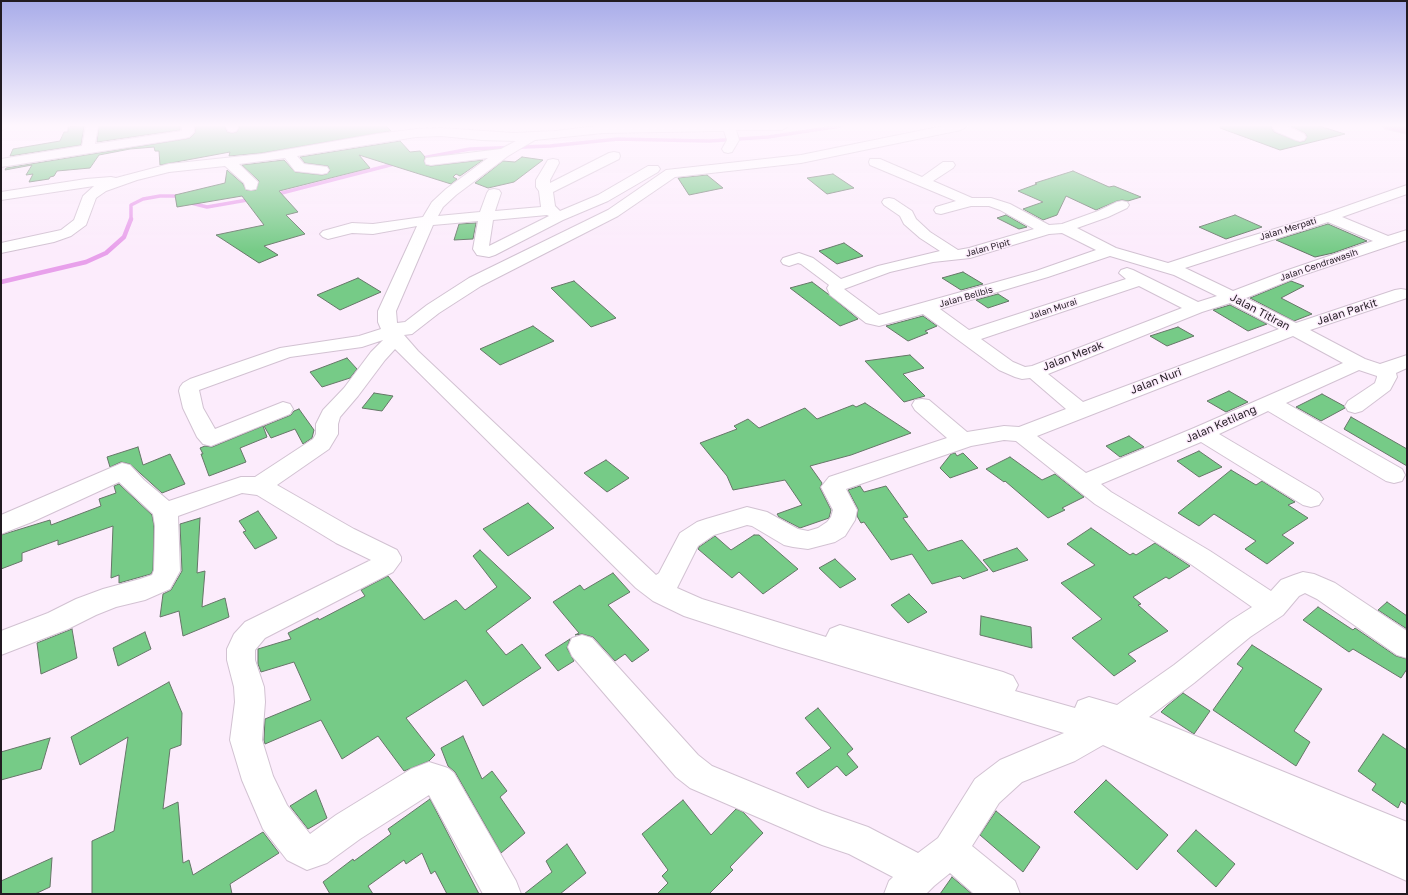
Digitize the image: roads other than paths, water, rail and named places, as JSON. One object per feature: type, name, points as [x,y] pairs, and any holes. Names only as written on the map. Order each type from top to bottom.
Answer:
[{"type":"street","points":[[1,248],[54,237],[72,230],[83,219],[90,196],[101,188],[121,180],[171,168]]},
{"type":"street","points":[[235,168],[251,182],[251,186]]},
{"type":"street","points":[[300,168],[322,170]]},
{"type":"street","points":[[487,168],[450,192],[437,205],[433,222],[389,305],[387,311],[387,322],[400,331],[411,355],[645,581],[662,584],[677,601],[694,608],[779,635],[1110,725],[1261,777],[1407,839]]},
{"type":"street","points":[[550,168],[543,180],[543,187],[546,190],[548,207],[554,214]]},
{"type":"street","points":[[546,190],[590,168]]},
{"type":"street","points":[[258,487],[321,444],[327,434],[327,424],[330,415],[351,392],[378,356],[400,331],[475,282],[613,213],[671,173],[720,168]]},
{"type":"street","points":[[889,168],[970,202]]},
{"type":"street","points":[[923,182],[945,168]]},
{"type":"street","points":[[494,193],[487,214],[481,250],[483,252],[489,252],[554,214],[602,198],[653,169]]},
{"type":"street","points":[[1,196],[86,183],[121,180]]},
{"type":"street","name":"Jalan Merpati","points":[[1169,268],[1240,244],[1329,217],[1407,189]]},
{"type":"street","points":[[941,210],[970,202],[983,201],[1000,205],[1047,230]]},
{"type":"street","points":[[889,202],[907,214],[909,221],[925,235],[956,255]]},
{"type":"street","name":"Jalan Pipit","points":[[839,285],[884,269],[934,257],[979,251],[1047,230],[1064,228],[1103,214],[1122,205]]},
{"type":"street","points":[[328,234],[352,228],[373,229],[406,223],[433,222],[487,214],[554,214]]},
{"type":"street","points":[[1329,217],[1388,242]]},
{"type":"street","points":[[1064,228],[1103,253],[1140,280],[1196,308]]},
{"type":"street","name":"Jalan Cendrawasih","points":[[1232,297],[1294,273],[1406,237]]},
{"type":"street","name":"Jalan Titiran","points":[[1103,253],[1169,268],[1232,297],[1358,363],[1378,370],[1385,370]]},
{"type":"street","name":"Jalan Belibis","points":[[839,285],[835,288],[836,291],[875,320],[886,320],[1042,274],[1103,253]]},
{"type":"street","points":[[789,261],[799,258],[807,261],[839,285]]},
{"type":"street","name":"Jalan Murai","points":[[967,337],[1140,280]]},
{"type":"street","name":"Jalan Parkit","points":[[1293,330],[1402,294]]},
{"type":"street","name":"Jalan Merak","points":[[927,308],[1017,372],[1022,373],[1035,372],[1196,308],[1232,297]]},
{"type":"street","name":"Jalan Nuri","points":[[1021,434],[1293,330]]},
{"type":"street","points":[[283,409],[211,439],[208,437],[193,408],[189,391],[190,388],[197,383],[287,352],[362,341],[400,331]]},
{"type":"street","points":[[1355,406],[1383,386],[1387,377],[1385,370],[1407,361]]},
{"type":"street","name":"Jalan Ketilang","points":[[1083,483],[1202,433],[1268,402],[1358,363]]},
{"type":"street","points":[[1035,372],[1082,411]]},
{"type":"street","points":[[1268,402],[1394,475]]},
{"type":"street","points":[[922,405],[962,440]]},
{"type":"street","points":[[1202,433],[1311,499]]},
{"type":"street","points":[[662,584],[689,540],[706,528],[747,516],[758,518],[793,538],[808,540],[826,535],[836,529],[843,520],[845,510],[833,487],[837,483],[962,440],[991,434],[1021,434],[1103,498],[1190,550],[1273,607]]},
{"type":"street","points":[[1,525],[122,471],[136,486],[165,510],[167,571],[161,582],[145,589],[112,597],[92,604],[58,621],[1,643]]},
{"type":"street","points":[[165,510],[241,485],[253,484],[314,520],[384,555],[389,559],[384,565],[255,630],[248,636],[241,649],[241,660],[250,694],[246,740],[258,780],[276,817],[300,848],[307,853],[315,851],[423,780],[429,778],[436,779],[442,785],[503,894]]},
{"type":"street","points":[[582,647],[687,766],[702,777],[822,828],[856,839],[912,884],[950,850],[987,791],[1011,771],[1064,750],[1110,725],[1189,670],[1240,629],[1273,607],[1290,588],[1303,582],[1314,585],[1326,591],[1407,646]]},
{"type":"street","points":[[1110,725],[1189,765],[1407,863]]},
{"type":"street","points":[[950,850],[1002,894]]},
{"type":"waterway","points":[[274,195],[380,168]]},
{"type":"waterway","points":[[131,219],[131,205],[143,199],[160,196],[176,196],[187,202],[207,207],[253,199]]},
{"type":"waterway","points":[[1,282],[86,262],[106,253],[124,237],[131,219]]}]
